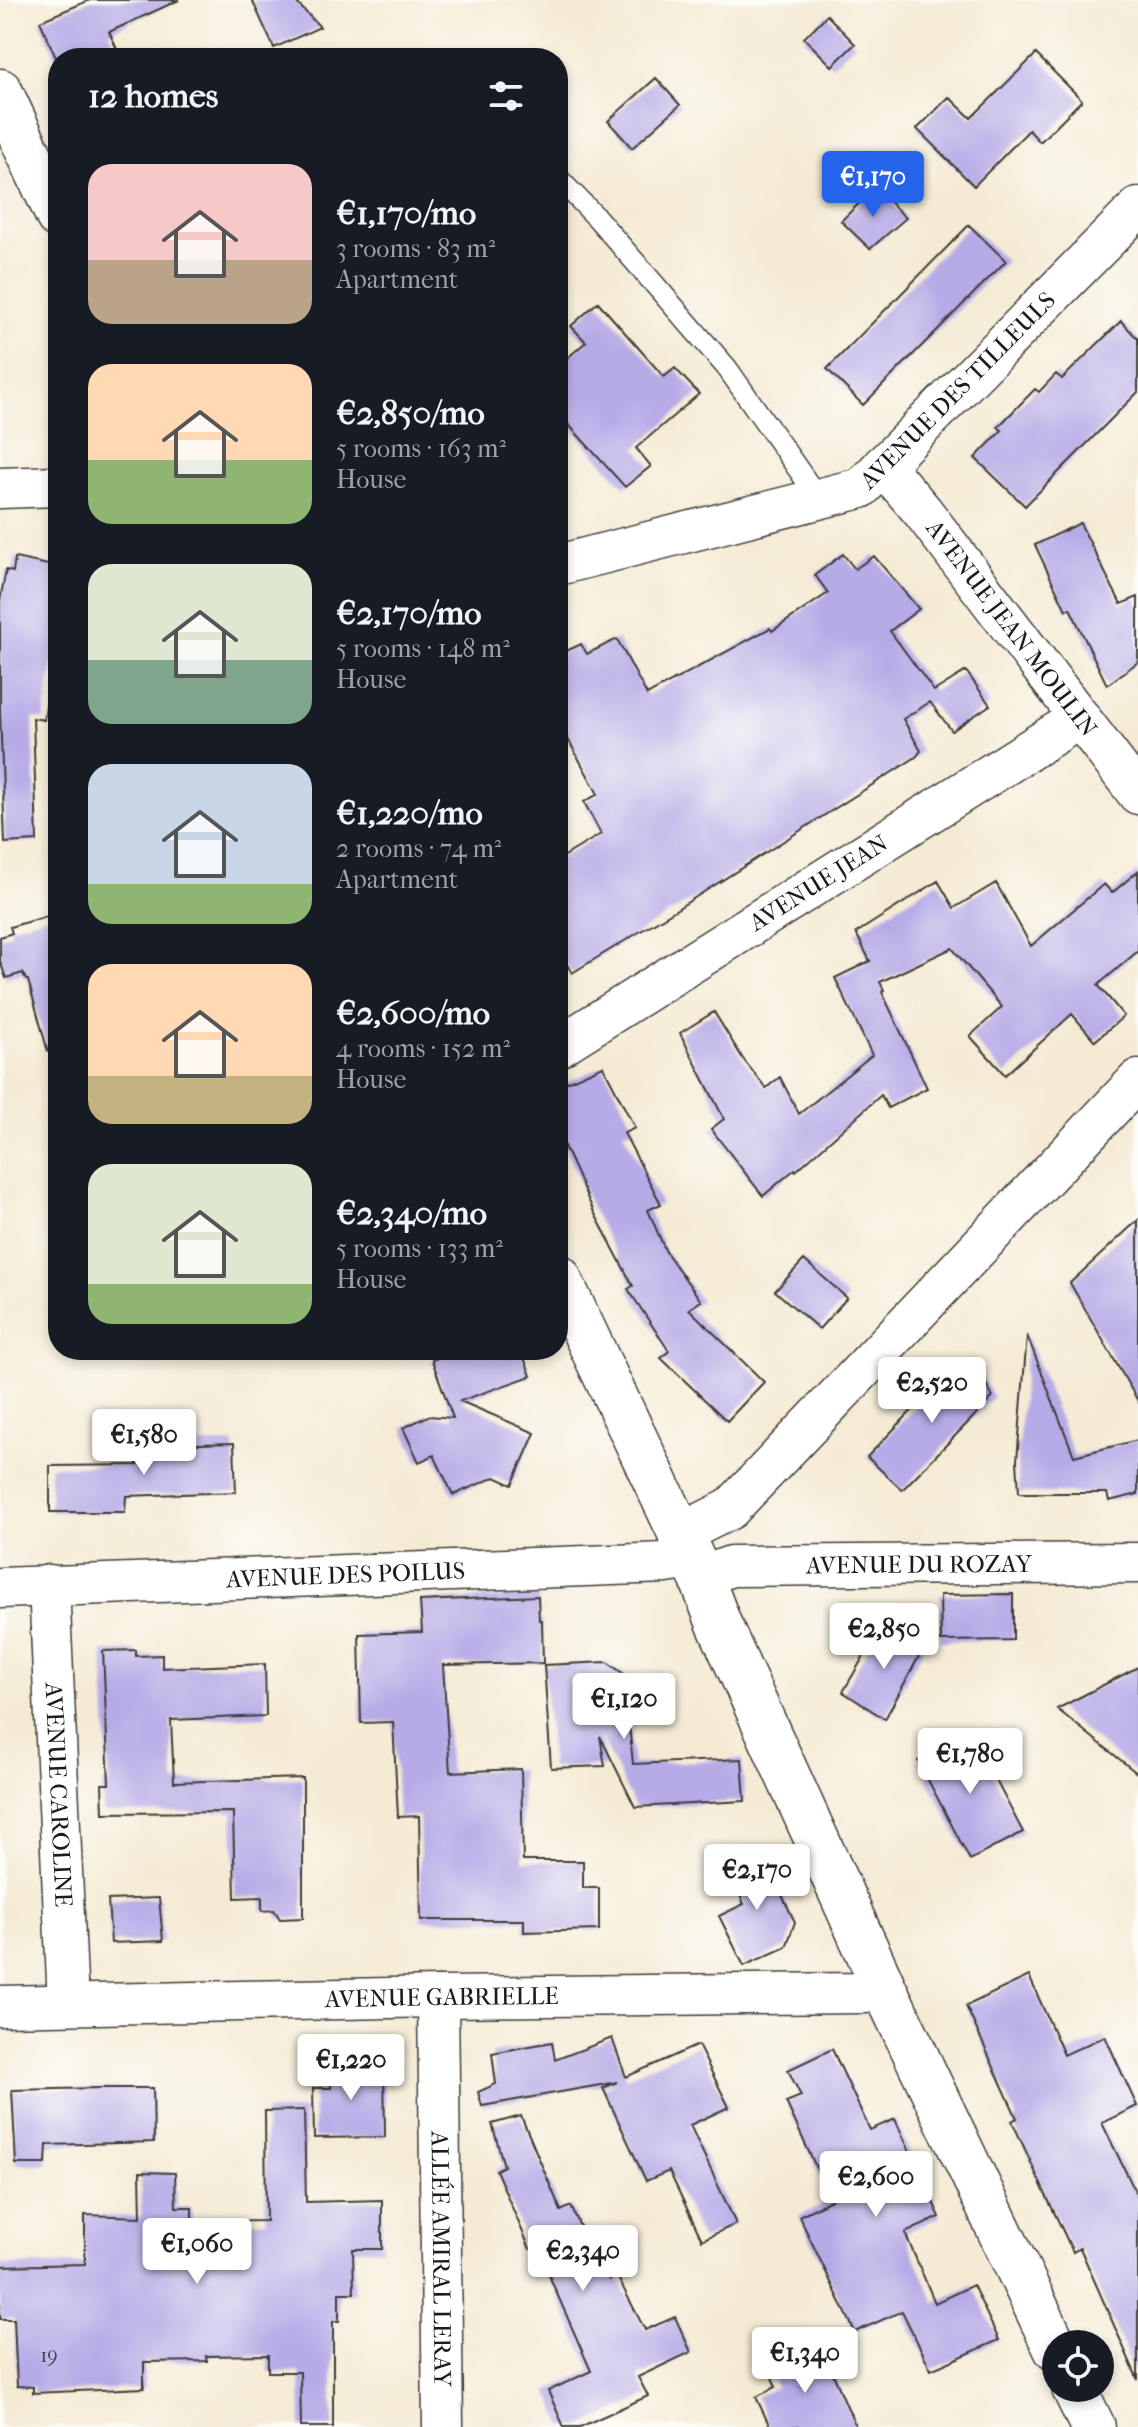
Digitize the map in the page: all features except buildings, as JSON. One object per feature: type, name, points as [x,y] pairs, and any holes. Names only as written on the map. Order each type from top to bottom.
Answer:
[{"type":"street","points":[[0,91],[48,194]]},
{"type":"street","name":"AVENUE DES TILLEULS","points":[[568,562],[861,488],[1138,208]]},
{"type":"street","name":"AVENUE JEAN MOULIN","points":[[883,465],[1138,794]]},
{"type":"street","points":[[0,488],[48,486]]},
{"type":"street","name":"AVENUE JEAN","points":[[568,1041],[1080,718]]},
{"type":"street","points":[[691,1557],[730,1509],[1138,1080]]},
{"type":"street","points":[[568,1297],[691,1557],[885,1990],[1047,2330]]},
{"type":"street","name":"AVENUE DU ROZAY","points":[[691,1557],[731,1566],[1138,1563]]},
{"type":"street","name":"AVENUE DES POILUS","points":[[0,1588],[666,1563],[691,1557]]},
{"type":"street","name":"AVENUE CAROLINE","points":[[49,1585],[68,2004]]},
{"type":"street","name":"AVENUE GABRIELLE","points":[[0,2006],[438,1997],[866,1993],[885,1990]]},
{"type":"street","name":"ALLÉE AMIRAL LERAY","points":[[438,1997],[443,2427]]},
{"type":"street","points":[[1081,2402],[1093,2427]]},
{"type":"lane","points":[[568,189],[625,249],[727,368],[819,499]]}]
